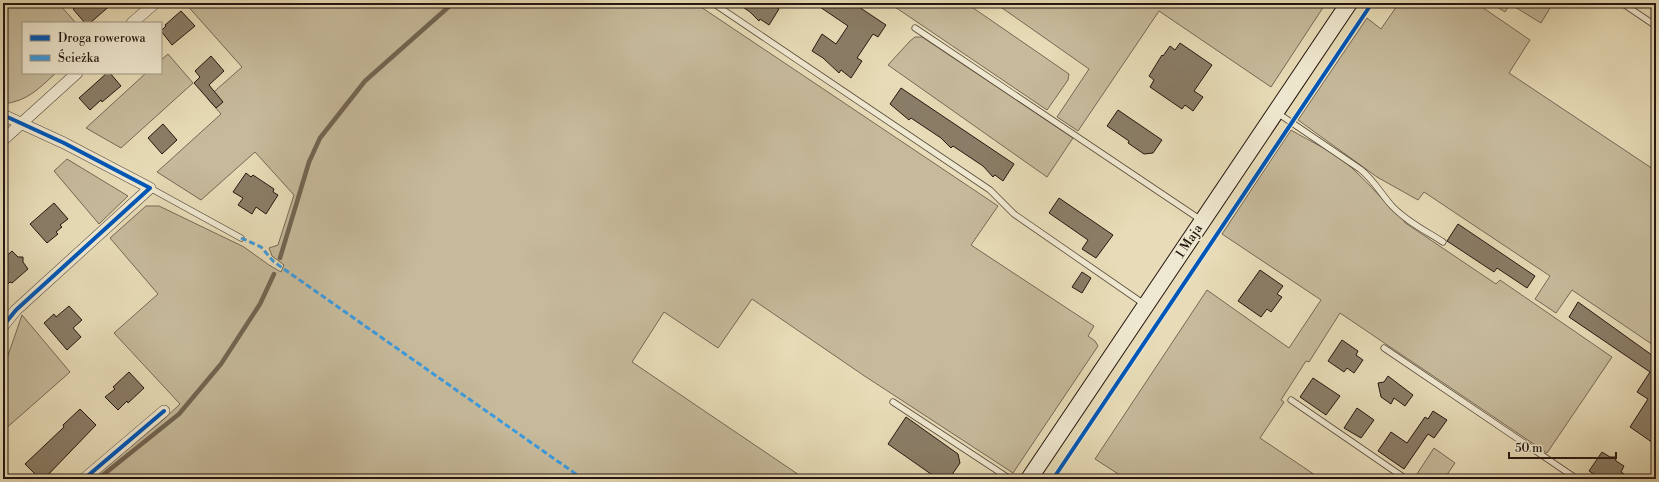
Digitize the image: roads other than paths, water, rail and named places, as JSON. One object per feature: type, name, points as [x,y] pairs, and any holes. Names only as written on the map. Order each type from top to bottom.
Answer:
[{"type":"main road","name":"1 Maja","points":[[1029,479],[1349,3]]},
{"type":"street","points":[[133,22],[155,3]]},
{"type":"street","points":[[3,140],[76,74]]},
{"type":"street","points":[[3,115],[22,122],[150,188],[16,310],[3,326]]},
{"type":"street","points":[[84,479],[164,411]]},
{"type":"lane","points":[[713,3],[990,190],[1014,214],[1146,306]]},
{"type":"lane","points":[[1622,3],[1656,26]]},
{"type":"lane","points":[[915,28],[1203,221]]},
{"type":"lane","points":[[1276,112],[1360,169],[1370,177],[1381,193],[1399,213],[1443,242]]},
{"type":"lane","points":[[150,188],[241,238]]},
{"type":"lane","points":[[1384,348],[1577,479]]},
{"type":"lane","points":[[1291,400],[1406,479]]},
{"type":"lane","points":[[893,402],[1010,479]]},
{"type":"waterway","points":[[280,258],[309,162],[320,138],[365,81],[453,3]]},
{"type":"waterway","points":[[98,479],[179,414],[221,364],[260,304],[274,274]]}]
